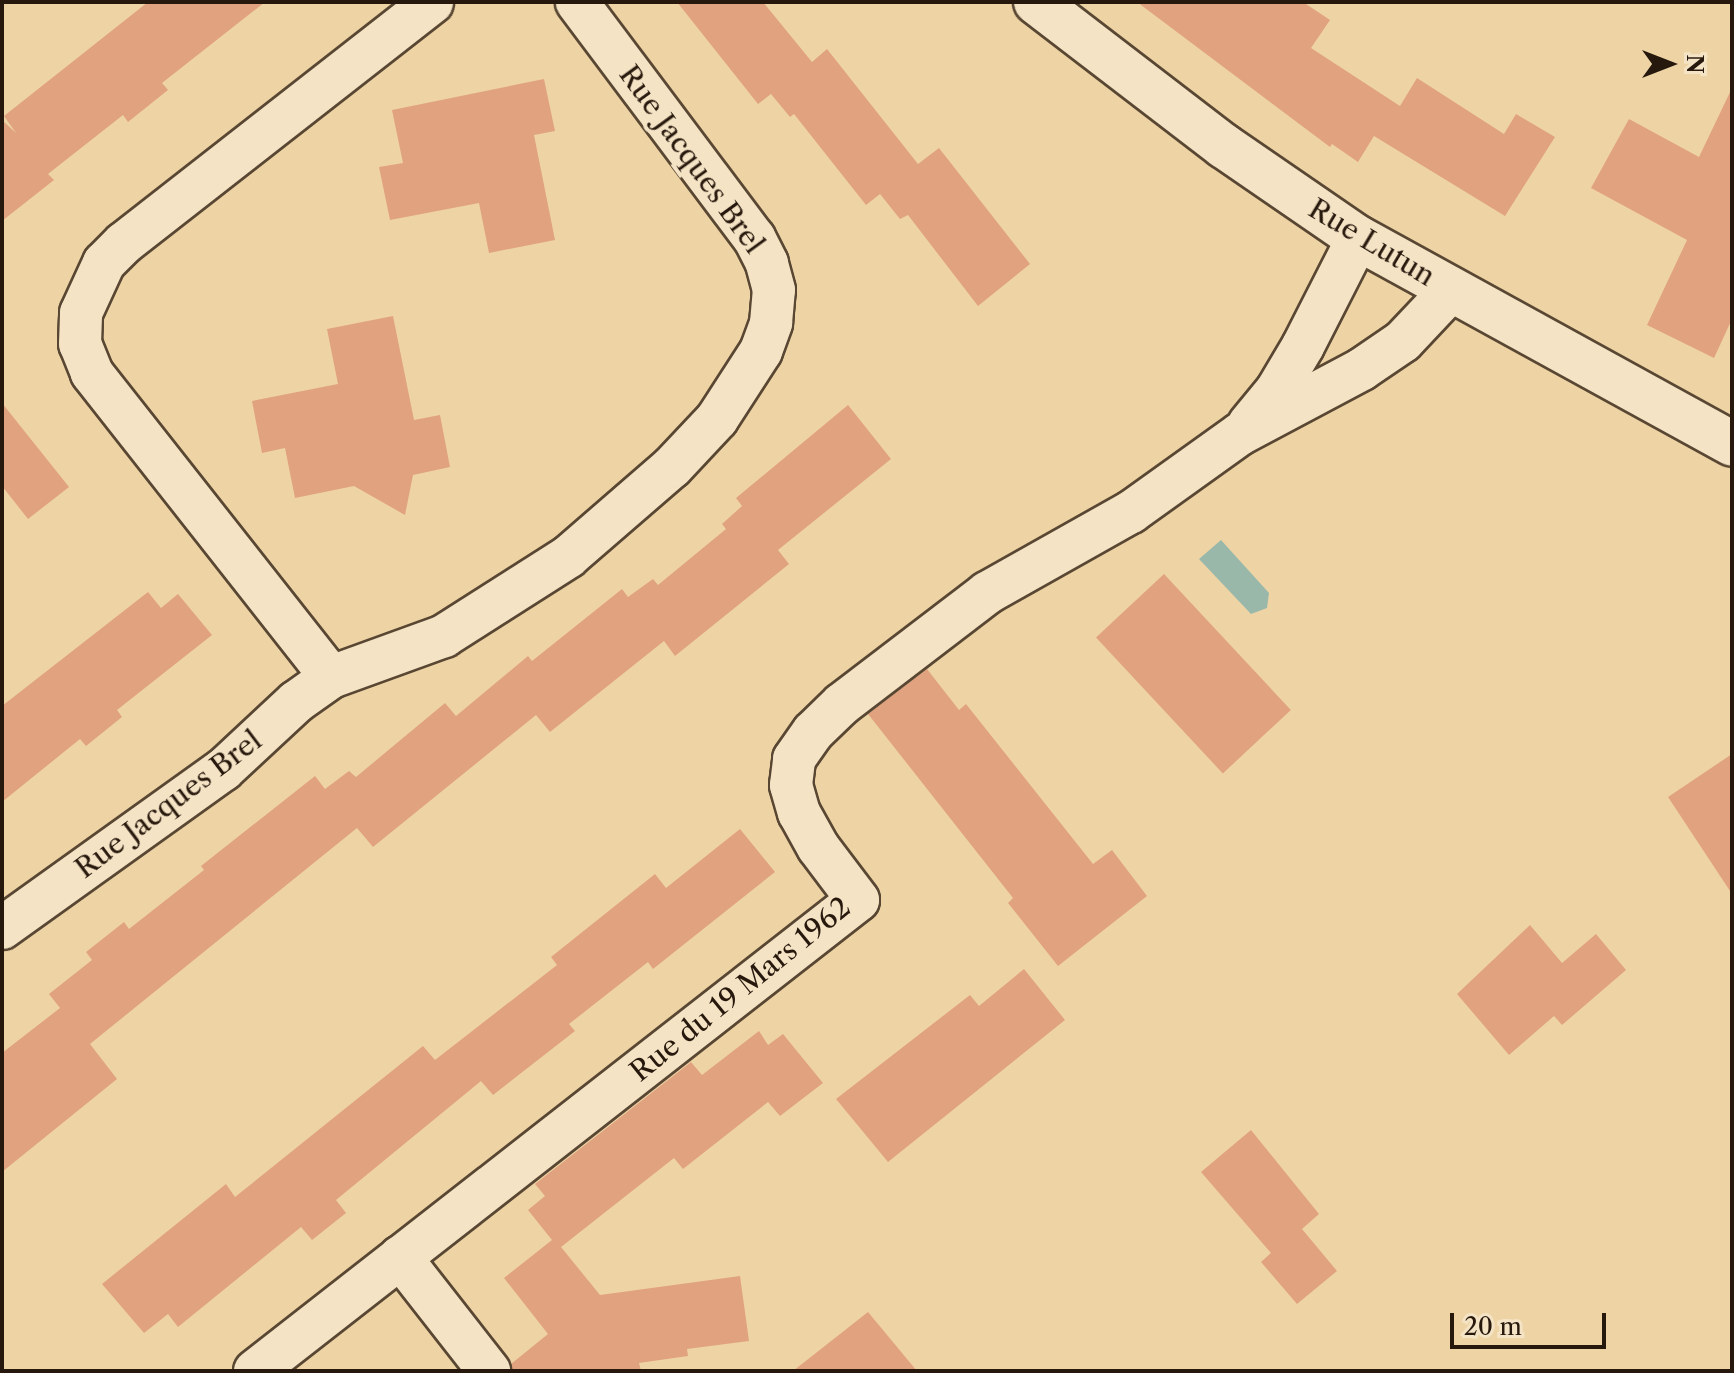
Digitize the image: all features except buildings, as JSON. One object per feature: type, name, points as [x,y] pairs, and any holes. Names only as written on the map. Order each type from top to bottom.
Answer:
[{"type":"main road","name":"Rue Lutun","points":[[1036,2],[1224,146],[1358,238],[1732,444]]},
{"type":"street","points":[[331,677],[92,373],[80,344],[81,313],[104,263],[124,243],[432,2]]},
{"type":"street","name":"Rue Jacques Brel","points":[[2,928],[223,770],[296,702],[331,677],[444,636],[568,557],[672,467],[717,419],[761,351],[771,323],[774,290],[767,263],[754,238],[577,2]]},
{"type":"street","name":"Rue du 19 Mars 1962","points":[[1240,434],[1283,379],[1358,238]]},
{"type":"street","name":"Rue du 19 Mars 1962","points":[[255,1371],[858,900],[818,847],[799,813],[791,785],[794,759],[813,732],[842,704],[907,651],[987,593],[1131,512],[1240,434],[1362,369],[1403,341],[1451,290]]},
{"type":"street","points":[[400,1257],[489,1371]]},
{"type":"shaded area","points":[[1221,540],[1269,593],[1267,608],[1251,614],[1199,559]]}]
